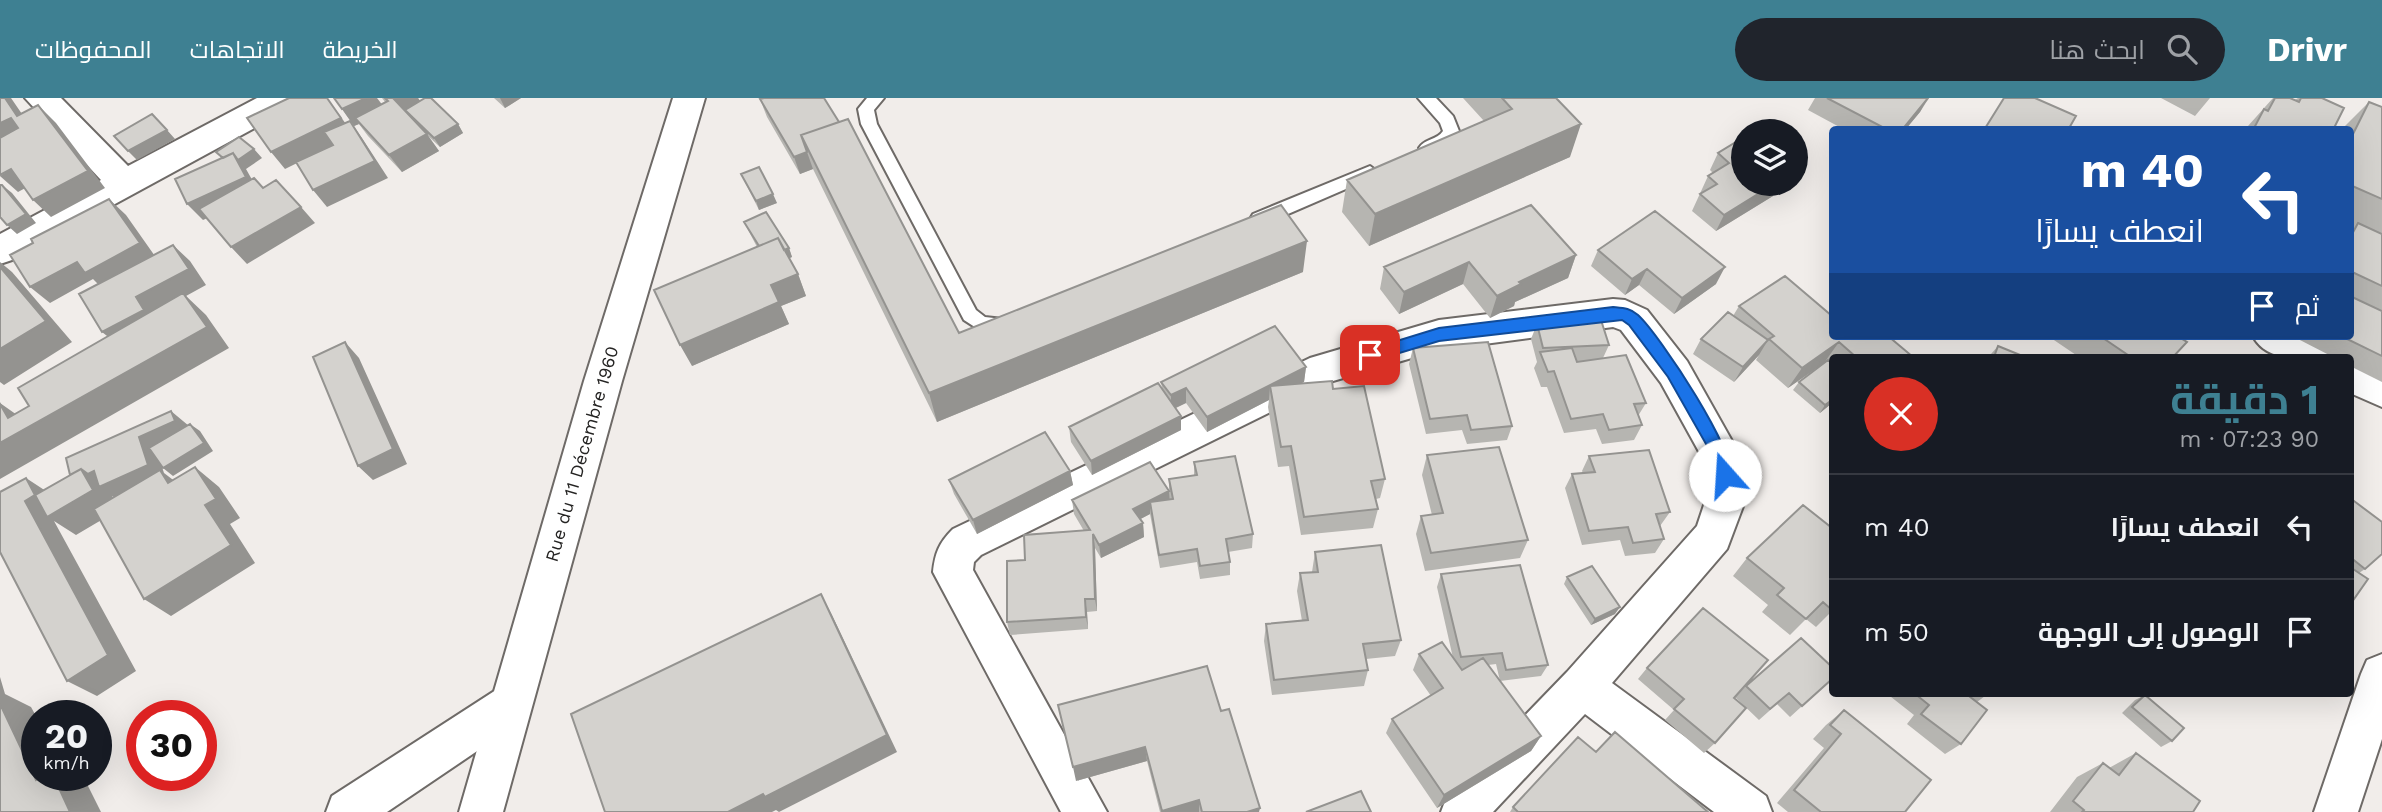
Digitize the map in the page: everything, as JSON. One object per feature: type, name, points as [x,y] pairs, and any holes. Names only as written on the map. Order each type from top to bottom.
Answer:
[{"type":"street","points":[[41,98],[124,183]]},
{"type":"street","points":[[0,250],[284,98]]},
{"type":"street","name":"Rue du 11 Décembre 1960","points":[[481,812],[603,381],[689,98]]},
{"type":"street","points":[[1086,812],[953,572],[956,554],[967,542],[1323,369],[1439,335],[1613,313],[1625,314],[1634,320],[1674,372],[1722,457],[1728,493],[1713,536],[1582,685],[1463,812]]},
{"type":"street","points":[[2279,340],[2307,354]]},
{"type":"street","points":[[2354,378],[2382,391]]},
{"type":"street","points":[[2336,812],[2382,674]]},
{"type":"street","points":[[1582,685],[1746,811]]},
{"type":"street","points":[[348,812],[511,704]]},
{"type":"lane","points":[[876,98],[866,109],[869,124],[970,315],[981,324],[995,327],[1024,319]]},
{"type":"lane","points":[[1407,156],[1446,139],[1451,131],[1447,120],[1426,98]]},
{"type":"lane","points":[[1241,227],[1381,167]]},
{"type":"building","points":[[0,98],[5,98],[17,116],[38,105],[88,171],[33,200],[11,169],[0,175],[0,138],[18,128],[11,118],[0,123]]},
{"type":"building","points":[[289,98],[327,98],[341,118],[271,152],[247,118]]},
{"type":"building","points":[[334,98],[366,98],[342,109]]},
{"type":"building","points":[[385,98],[393,98],[427,134],[389,155],[355,118],[388,101]]},
{"type":"building","points":[[425,98],[431,98],[458,124],[434,138],[405,110]]},
{"type":"building","points":[[824,98],[839,122],[801,135],[807,152],[794,157],[760,99]]},
{"type":"building","points":[[1502,98],[1556,98],[1581,124],[1375,214],[1347,180],[1512,109]]},
{"type":"building","points":[[1827,98],[1928,98],[1905,126],[1880,126]]},
{"type":"building","points":[[2004,98],[2035,98],[2076,116],[2070,126],[1986,126]]},
{"type":"building","points":[[2275,98],[2290,98],[2299,102],[2301,98],[2322,98],[2344,108],[2335,126],[2255,126],[2264,109],[2268,111]]},
{"type":"building","points":[[2369,102],[2382,107],[2382,199],[2354,187],[2354,132]]},
{"type":"building","points":[[152,114],[167,130],[128,151],[114,136]]},
{"type":"building","points":[[848,119],[959,333],[1281,205],[1307,241],[929,393],[801,135]]},
{"type":"building","points":[[350,121],[375,161],[313,190],[296,162],[333,145],[324,132]]},
{"type":"building","points":[[239,137],[254,149],[238,160],[233,153],[223,158],[216,152]]},
{"type":"building","points":[[1731,145],[1731,196],[1755,196],[1724,215],[1700,194],[1717,184],[1708,176],[1729,163],[1718,153]]},
{"type":"building","points":[[233,153],[246,177],[187,204],[175,179]]},
{"type":"building","points":[[759,167],[773,194],[756,201],[741,174]]},
{"type":"building","points":[[254,178],[263,188],[276,180],[301,207],[231,247],[199,209]]},
{"type":"building","points":[[0,185],[26,214],[7,225],[0,217]]},
{"type":"building","points":[[109,199],[140,243],[85,273],[77,262],[30,287],[10,255],[33,243],[31,239]]},
{"type":"building","points":[[1531,205],[1576,255],[1519,282],[1521,284],[1497,296],[1469,262],[1404,292],[1384,267]]},
{"type":"building","points":[[1655,211],[1725,267],[1682,298],[1647,269],[1632,279],[1598,250]]},
{"type":"building","points":[[766,212],[789,248],[784,250],[778,238],[759,246],[744,222]]},
{"type":"building","points":[[2358,223],[2382,234],[2382,286],[2354,273],[2354,230]]},
{"type":"building","points":[[778,238],[798,274],[771,285],[779,302],[680,345],[654,290]]},
{"type":"building","points":[[173,245],[189,269],[136,297],[144,310],[102,332],[79,294]]},
{"type":"building","points":[[0,267],[46,321],[0,349]]},
{"type":"building","points":[[1785,276],[1829,313],[1829,340],[1893,340],[1909,354],[1853,354],[1839,342],[1802,368],[1769,339],[1774,336],[1739,306]]},
{"type":"building","points":[[183,293],[207,327],[0,443],[0,404],[8,418],[29,406],[18,388]]},
{"type":"building","points":[[2354,298],[2382,311],[2382,356],[2349,340],[2354,340]]},
{"type":"building","points":[[1728,312],[1768,340],[1743,367],[1701,339]]},
{"type":"building","points":[[1601,320],[1609,345],[1543,348],[1537,324]]},
{"type":"building","points":[[1275,326],[1306,367],[1207,417],[1186,388],[1171,395],[1161,382]]},
{"type":"building","points":[[2106,340],[2187,342],[2176,354],[2127,354]]},
{"type":"building","points":[[345,342],[393,449],[358,466],[313,357]]},
{"type":"building","points":[[1488,342],[1512,426],[1471,430],[1467,415],[1430,419],[1413,348]]},
{"type":"building","points":[[1998,346],[2018,354],[1995,354]]},
{"type":"building","points":[[1572,348],[1577,362],[1626,355],[1646,403],[1634,404],[1642,425],[1609,430],[1603,414],[1571,419],[1554,371],[1548,372],[1540,352]]},
{"type":"building","points":[[1829,361],[1829,402],[1825,405],[1799,382]]},
{"type":"building","points":[[1332,381],[1333,389],[1364,386],[1385,479],[1371,481],[1378,509],[1304,517],[1291,446],[1281,447],[1270,386]]},
{"type":"building","points":[[1158,383],[1181,416],[1091,461],[1069,427]]},
{"type":"building","points":[[171,411],[175,421],[139,437],[148,465],[99,487],[94,471],[88,474],[81,469],[70,475],[66,458]]},
{"type":"building","points":[[190,424],[204,443],[163,468],[149,448]]},
{"type":"building","points":[[1045,432],[1070,471],[973,520],[949,480]]},
{"type":"building","points":[[1499,447],[1528,540],[1431,553],[1421,516],[1443,513],[1427,455]]},
{"type":"building","points":[[1649,450],[1670,512],[1656,514],[1664,539],[1633,543],[1628,527],[1589,531],[1572,474],[1595,472],[1589,456]]},
{"type":"building","points":[[1235,456],[1253,534],[1226,539],[1230,562],[1200,566],[1197,549],[1159,555],[1150,502],[1173,499],[1169,479],[1197,475],[1194,462]]},
{"type":"building","points":[[1150,462],[1169,491],[1133,509],[1143,523],[1099,545],[1093,534],[1095,599],[1085,599],[1086,617],[1007,622],[1007,561],[1025,560],[1024,535],[1090,530],[1072,500]]},
{"type":"building","points":[[195,467],[216,499],[205,505],[231,545],[144,599],[94,509],[160,470],[168,483]]},
{"type":"building","points":[[81,469],[93,490],[47,517],[35,495]]},
{"type":"building","points":[[26,478],[35,495],[25,501],[108,655],[67,681],[0,552],[0,492]]},
{"type":"building","points":[[2354,501],[2382,522],[2382,554],[2365,569],[2354,560]]},
{"type":"building","points":[[1803,505],[1829,526],[1829,607],[1823,602],[1806,619],[1777,595],[1784,588],[1747,558]]},
{"type":"building","points":[[1381,545],[1401,640],[1363,644],[1368,670],[1274,680],[1266,624],[1308,620],[1300,573],[1318,572],[1315,552]]},
{"type":"building","points":[[1520,565],[1548,665],[1506,670],[1502,653],[1461,657],[1441,574]]},
{"type":"building","points":[[1592,566],[1620,607],[1595,619],[1567,577]]},
{"type":"building","points":[[2354,570],[2368,579],[2354,599]]},
{"type":"building","points":[[821,594],[887,735],[765,797],[763,794],[728,812],[605,812],[571,714]]},
{"type":"building","points":[[1703,608],[1768,660],[1734,698],[1746,708],[1715,743],[1674,709],[1684,699],[1647,668]]},
{"type":"building","points":[[1801,638],[1829,664],[1829,682],[1802,706],[1789,693],[1770,709],[1746,686]]},
{"type":"building","points":[[1442,642],[1462,670],[1483,658],[1541,736],[1444,795],[1392,719],[1443,688],[1419,654]]},
{"type":"building","points":[[1207,666],[1221,711],[1229,709],[1260,808],[1247,812],[1202,812],[1199,800],[1162,811],[1145,747],[1073,767],[1058,705]]},
{"type":"building","points":[[1919,697],[1970,697],[1987,710],[1961,744],[1921,714],[1929,705]]},
{"type":"building","points":[[2143,697],[2147,697],[2184,728],[2172,741],[2132,707]]},
{"type":"building","points":[[0,704],[21,748],[21,791],[60,791],[70,812],[0,812]]},
{"type":"building","points":[[1844,710],[1931,780],[1905,812],[1821,812],[1794,790],[1841,734],[1830,725]]},
{"type":"building","points":[[1615,732],[1708,812],[1518,812],[1513,807],[1578,737],[1596,752]]},
{"type":"building","points":[[2136,753],[2200,801],[2193,812],[2082,812],[2084,810],[2073,801],[2103,763],[2119,775]]},
{"type":"building","points":[[1361,791],[1371,812],[1306,812]]},
{"type":"route","points":[[1370,355],[1439,335],[1613,313],[1625,314],[1634,320],[1674,372],[1722,457],[1725,475]]}]
